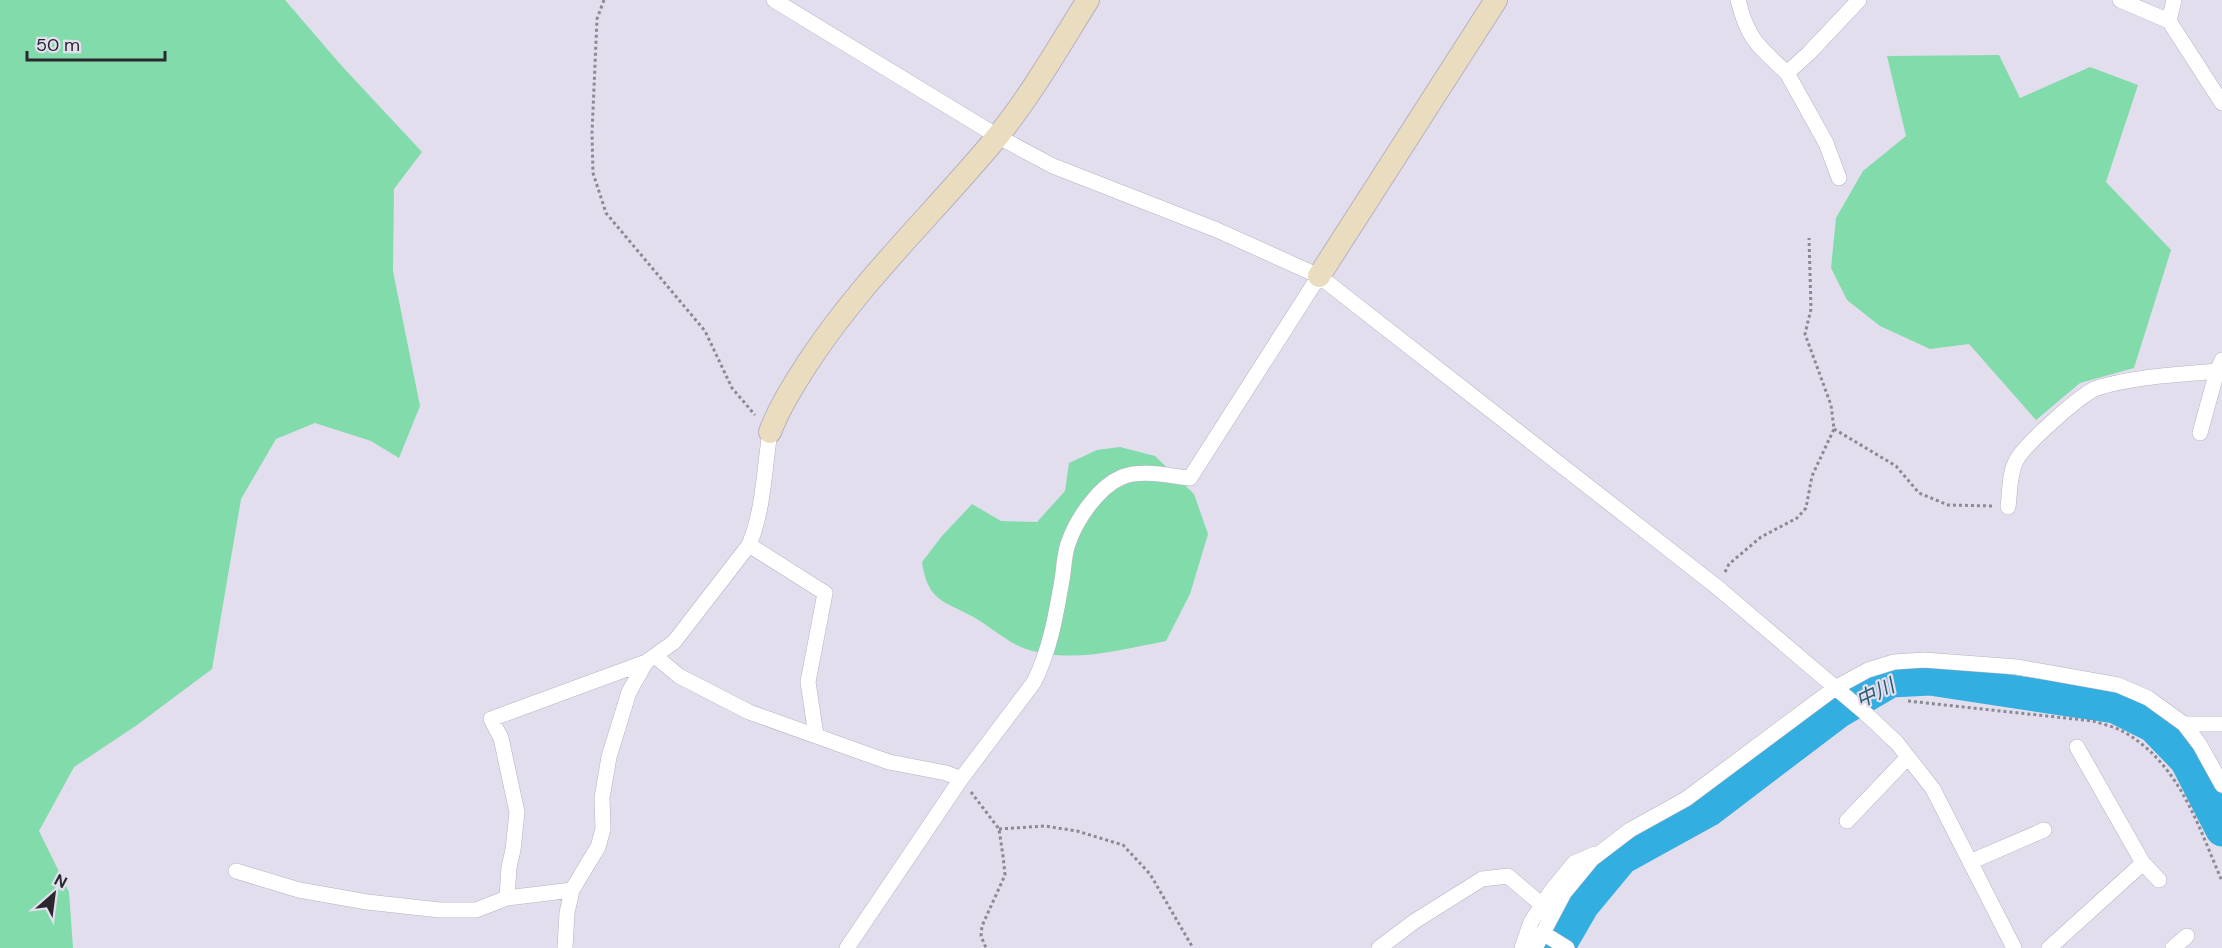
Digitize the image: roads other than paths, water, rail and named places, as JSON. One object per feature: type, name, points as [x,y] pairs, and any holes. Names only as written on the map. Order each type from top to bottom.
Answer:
[{"type":"street","points":[[774,0],[998,136],[1053,166],[1217,230],[1319,276],[1717,587],[1863,711],[1908,757],[1933,789],[2014,948]]},
{"type":"street","points":[[507,898],[517,812],[501,738],[491,719],[650,659],[674,642],[749,545],[762,500],[770,432],[778,410],[826,334],[998,136],[1032,90],[1088,0]]},
{"type":"street","points":[[847,948],[961,779],[1034,682],[1043,665],[1055,621],[1068,543],[1100,490],[1123,477],[1142,474],[1190,478],[1496,0]]},
{"type":"street","points":[[1738,0],[1744,25],[1757,45],[1788,73],[1826,143],[1839,178]]},
{"type":"street","points":[[1788,73],[1859,0]]},
{"type":"street","points":[[2120,0],[2169,21],[2222,103]]},
{"type":"street","points":[[2169,21],[2174,0]]},
{"type":"street","points":[[2008,507],[2014,464],[2021,452],[2095,388],[2219,366],[2200,433]]},
{"type":"street","points":[[749,545],[825,593],[808,682],[816,735]]},
{"type":"street","points":[[650,659],[749,712],[889,762],[946,773],[961,779]]},
{"type":"street","points":[[565,948],[567,913],[572,890],[598,847],[603,829],[602,798],[609,757],[629,692],[650,659]]},
{"type":"street","points":[[1535,948],[1547,935],[1564,892],[1592,859],[1603,850],[1630,830],[1686,799],[1868,670],[1894,662],[1924,660],[2017,667],[2118,685],[2148,698],[2184,724],[2200,745],[2222,785]]},
{"type":"street","points":[[2184,724],[2222,724]]},
{"type":"street","points":[[2076,747],[2143,863],[2159,880]]},
{"type":"street","points":[[1847,821],[1908,757]]},
{"type":"street","points":[[1970,862],[2044,830]]},
{"type":"street","points":[[1522,948],[1531,922],[1574,863],[1603,850]]},
{"type":"street","points":[[2049,948],[2143,863]]},
{"type":"street","points":[[236,871],[299,890],[367,902],[440,910],[476,910],[507,898],[572,890]]},
{"type":"street","points":[[1379,948],[1415,921],[1482,879],[1508,876],[1542,905]]},
{"type":"street","points":[[1547,935],[1567,948]]},
{"type":"street","points":[[2173,948],[2187,936]]},
{"type":"waterway","name":"中川","points":[[1558,948],[1583,905],[1622,858],[1709,810],[1838,712],[1891,681],[1930,679],[2115,707],[2153,726],[2186,760],[2222,830]]}]
